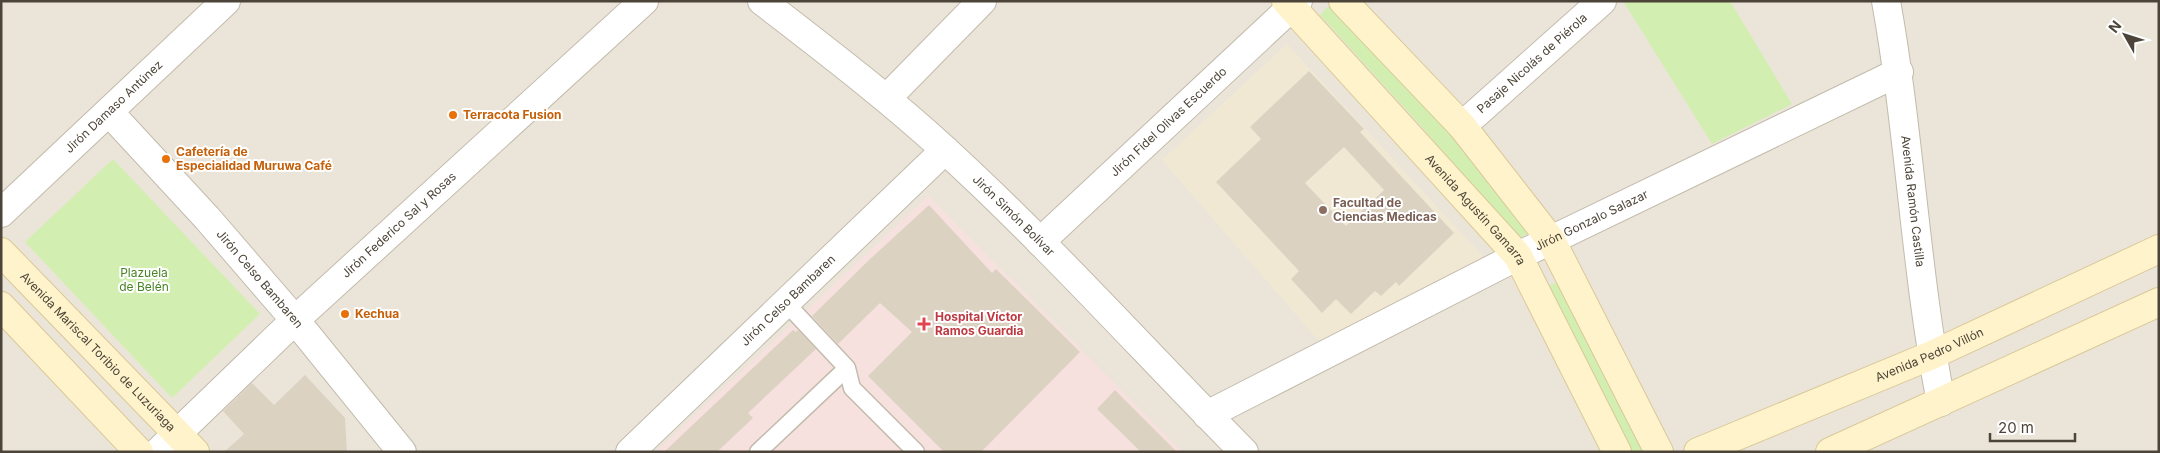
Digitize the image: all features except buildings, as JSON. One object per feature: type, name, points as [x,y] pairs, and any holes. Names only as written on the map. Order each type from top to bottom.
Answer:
[{"type":"main road","points":[[1343,1],[1462,126],[1551,240],[1659,452]]},
{"type":"main road","name":"Avenida Agustín Gamarra","points":[[1292,3],[1518,256],[1617,452]]},
{"type":"main road","name":"Avenida Pedro Villón","points":[[1698,452],[1932,355],[2159,249]]},
{"type":"main road","name":"Avenida Mariscal Toribio de Luzuriaga","points":[[1,252],[186,443]]},
{"type":"main road","points":[[1830,452],[2159,302]]},
{"type":"main road","points":[[1,306],[139,452]]},
{"type":"street","name":"Jirón Damaso Antúnez","points":[[1,213],[226,1]]},
{"type":"street","name":"Jirón Federico Sal y Rosas","points":[[158,452],[186,443],[295,320],[644,1]]},
{"type":"street","name":"Jirón Simón Bolívar","points":[[762,1],[887,98],[945,150],[1040,242],[1244,452]]},
{"type":"street","points":[[887,98],[982,1]]},
{"type":"street","name":"Pasaje Nicolás de Piérola","points":[[1462,126],[1602,1]]},
{"type":"street","name":"Avenida Ramón Castilla","points":[[1886,1],[1899,72],[1932,355],[1941,402]]},
{"type":"street","name":"Jirón Fidel Olivas Escuerdo","points":[[1040,242],[1292,3]]},
{"type":"street","name":"Jirón Gonzalo Salazar","points":[[1207,415],[1518,256],[1899,72]]},
{"type":"street","name":"Jirón Celso Bambaren","points":[[109,112],[207,218],[295,320],[402,452]]},
{"type":"street","name":"Jirón Celso Bambaren","points":[[630,452],[945,150]]},
{"type":"lane","points":[[785,302],[847,368],[852,388],[916,452]]},
{"type":"lane","points":[[758,452],[847,368]]},
{"type":"shaded area","points":[[1,1],[2159,1],[2159,452],[1,452]]},
{"type":"shaded area","name":"Facultad de Ciencias Medicas","points":[[1287,44],[1485,259],[1319,341],[1162,160]]},
{"type":"shaded area","name":"Hospital Víctor Ramos Guardia","points":[[928,196],[1183,452],[656,452]]},
{"type":"green space","points":[[1623,1],[1730,1],[1792,104],[1712,144]]},
{"type":"green space","points":[[1332,2],[1535,228],[1518,240],[1422,127],[1320,15]]},
{"type":"green space","name":"Plazuela de Belén","points":[[113,159],[260,314],[172,398],[25,242]]},
{"type":"green space","points":[[1562,280],[1648,452],[1631,452],[1548,286]]},
{"type":"place","name":"Terracota Fusion","points":[[453,115]]},
{"type":"place","name":"Cafetería de Especialidad Muruwa Café","points":[[166,159]]},
{"type":"place","name":"Facultad de Ciencias Medicas","points":[[1323,210]]},
{"type":"place","name":"Kechua","points":[[345,314]]},
{"type":"place","name":"Hospital Víctor Ramos Guardia","points":[[924,324]]}]
